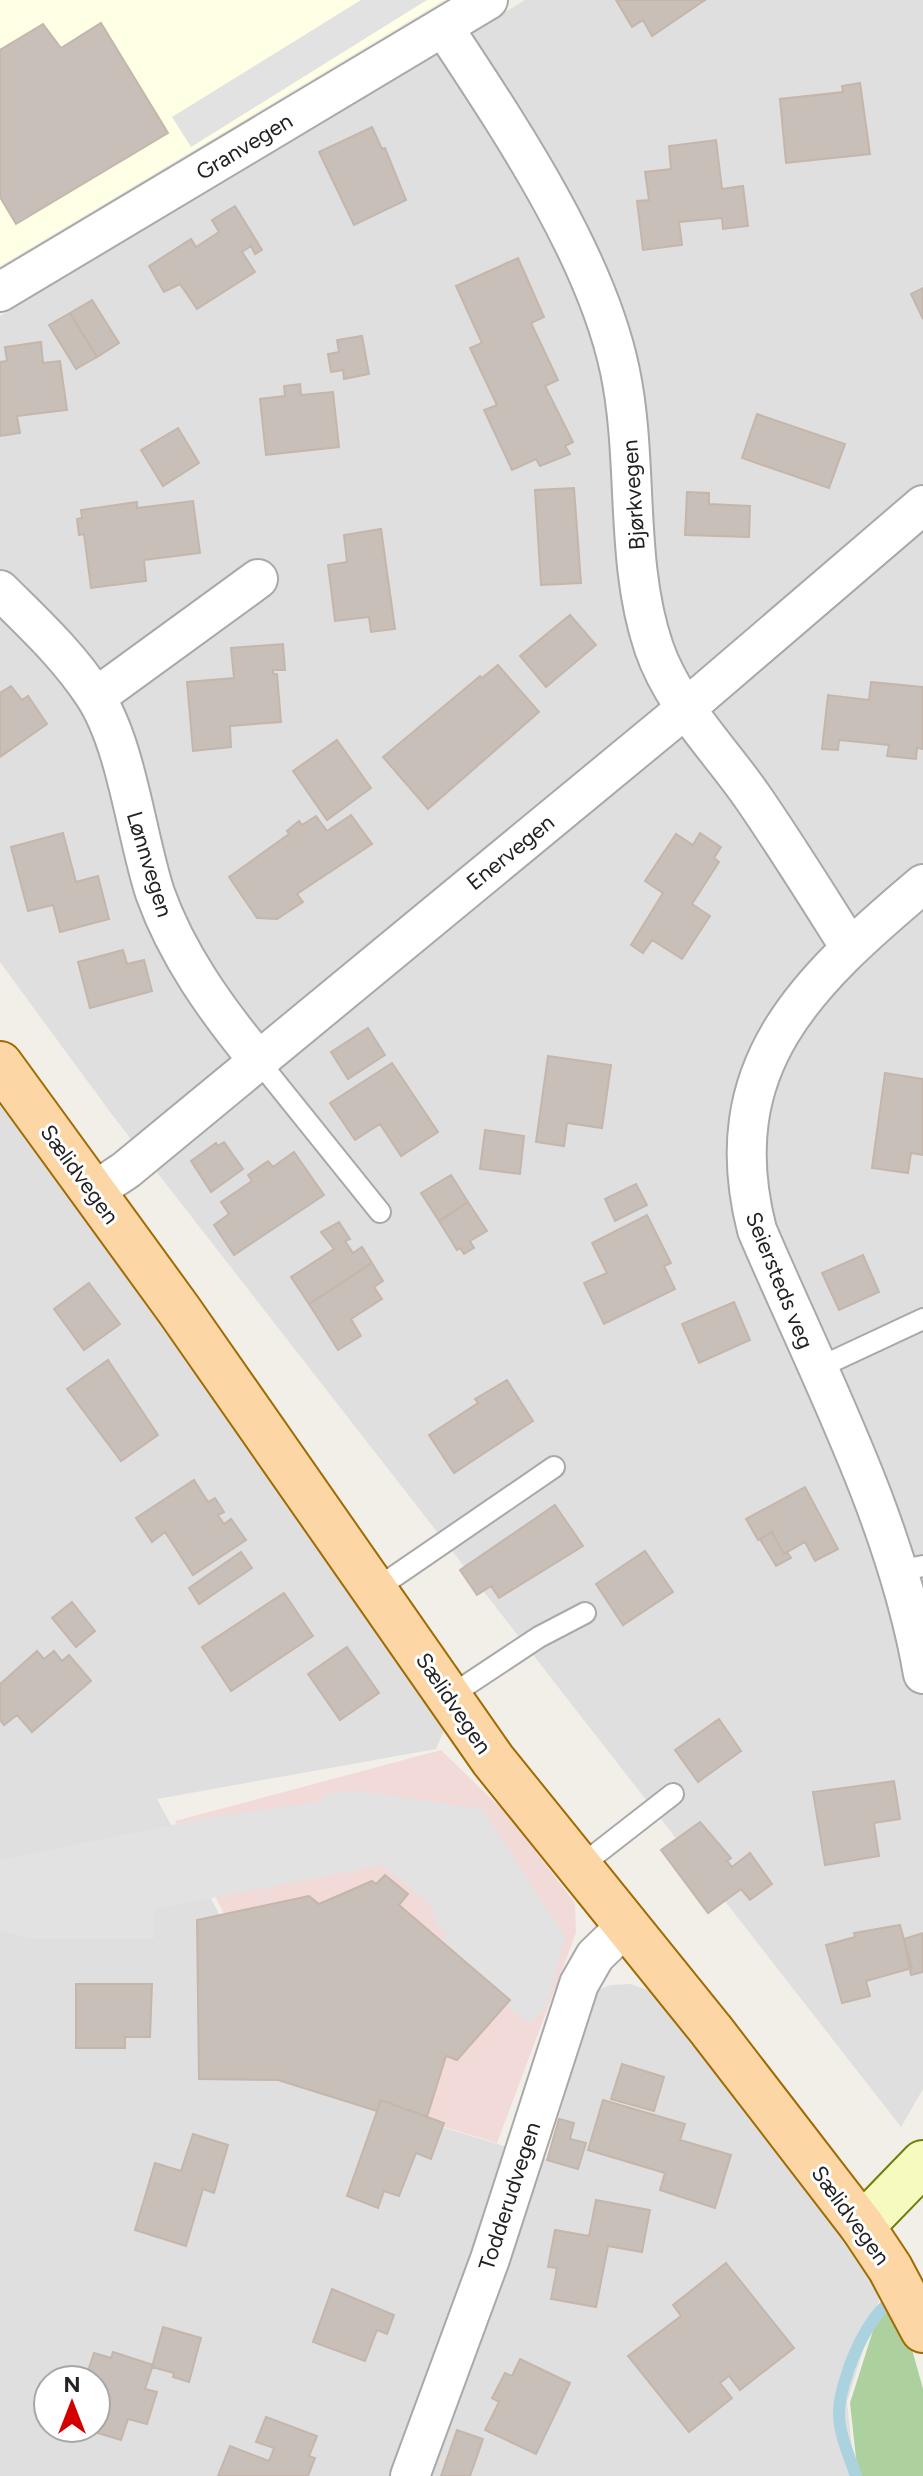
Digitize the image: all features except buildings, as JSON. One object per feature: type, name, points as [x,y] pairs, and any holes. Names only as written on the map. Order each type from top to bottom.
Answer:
[{"type":"main road","name":"Sælidvegen","points":[[0,1064],[376,1589],[493,1760],[711,2030],[862,2226],[890,2268],[920,2324]]},
{"type":"street","name":"Granvegen","points":[[0,292],[488,0]]},
{"type":"street","name":"Bjørkvegen","points":[[444,28],[498,111],[602,305],[620,371],[632,453],[639,583],[654,648],[685,709],[753,797],[849,946]]},
{"type":"street","name":"Enervegen","points":[[93,1192],[126,1170],[685,709],[923,505]]},
{"type":"street","points":[[96,697],[258,579]]},
{"type":"street","name":"Lønnvegen","points":[[0,590],[59,648],[96,697],[120,759],[155,893],[176,942],[218,1011],[257,1059]]},
{"type":"street","name":"Seiersteds veg","points":[[923,884],[849,946],[777,1035],[758,1073],[746,1140],[747,1191],[757,1230],[867,1487],[910,1568],[923,1674]]},
{"type":"street","name":"Todderudvegen","points":[[410,2476],[490,2259],[579,1984],[595,1956],[625,1927]]},
{"type":"street","points":[[862,2226],[923,2163]]},
{"type":"lane","points":[[257,1059],[380,1212]]},
{"type":"lane","points":[[816,1369],[923,1319]]},
{"type":"lane","points":[[376,1589],[554,1467]]},
{"type":"lane","points":[[450,1696],[539,1637],[585,1613]]},
{"type":"lane","points":[[578,1868],[673,1794]]},
{"type":"shaded area","points":[[0,0],[444,0],[0,266]]},
{"type":"shaded area","points":[[361,0],[427,0],[191,147],[172,117]]},
{"type":"shaded area","points":[[525,0],[923,0],[923,2089],[901,2127],[113,1116],[0,962],[0,316]]},
{"type":"shaded area","points":[[0,1094],[247,1427],[445,1728],[436,1749],[157,1799],[270,2008],[270,2075],[547,2159],[594,1992],[610,1985],[631,1984],[653,1992],[882,2290],[847,2402],[855,2476],[0,2476]]},
{"type":"shaded area","points":[[441,1750],[505,1812],[575,1903],[576,1933],[497,2143],[274,2075],[273,2006],[175,1821]]},
{"type":"shaded area","points":[[359,1791],[482,1809],[565,1937],[547,2006],[529,2024],[506,2004],[510,1999],[442,1941],[447,1934],[436,1925],[431,1906],[383,1865],[154,1909],[154,1939],[33,1939],[0,1930],[0,1860],[206,1818],[322,1801],[322,1794]]},
{"type":"green space","points":[[884,2296],[912,2349],[923,2389],[923,2476],[858,2476],[850,2403]]},
{"type":"waterway","points":[[856,2476],[839,2422],[840,2400],[849,2367],[865,2333],[875,2318],[897,2298]]}]
